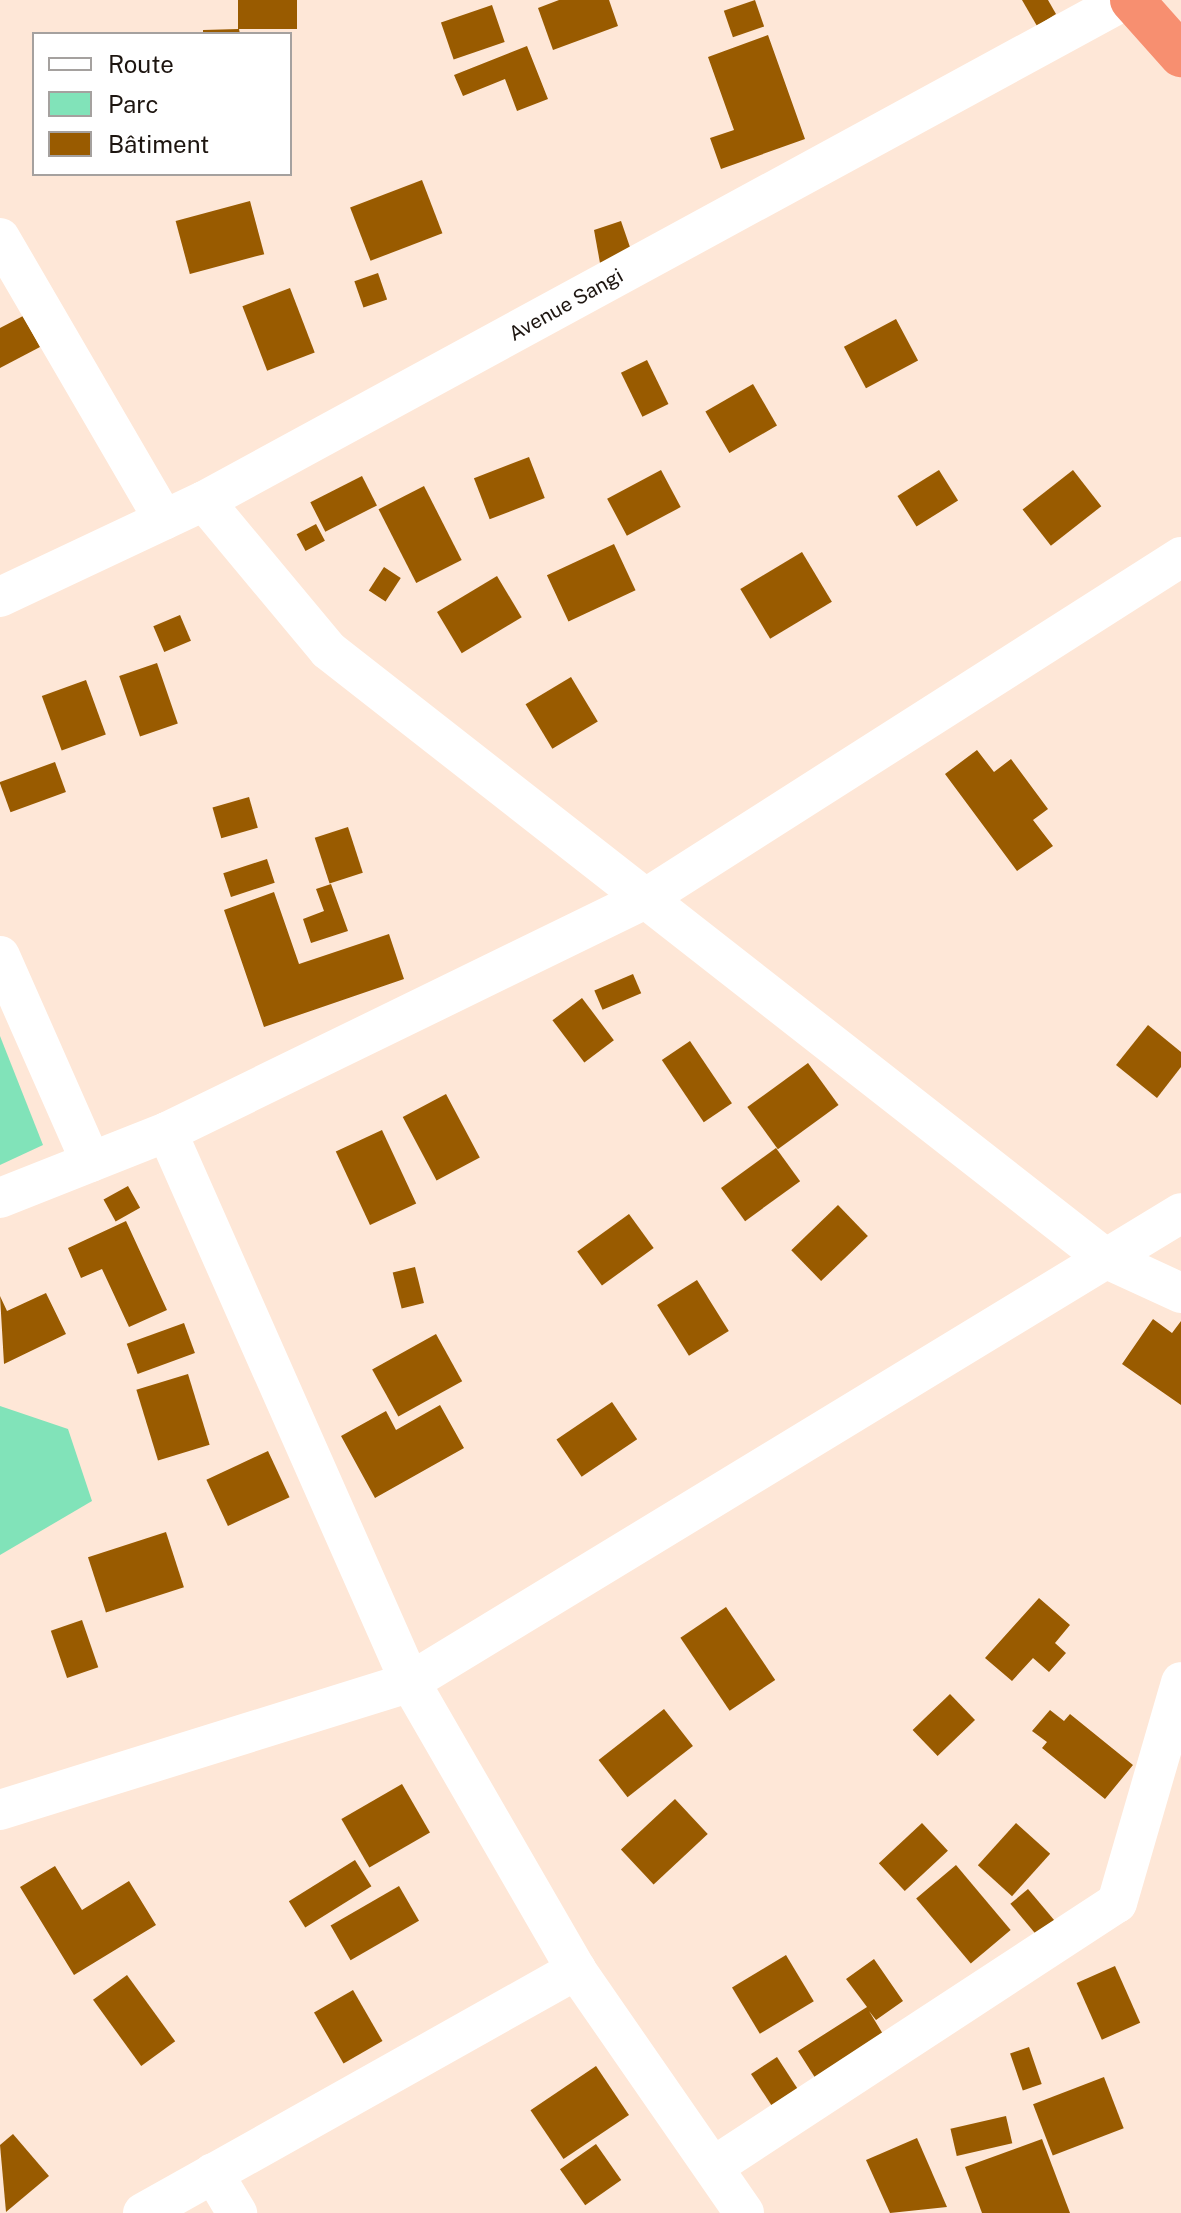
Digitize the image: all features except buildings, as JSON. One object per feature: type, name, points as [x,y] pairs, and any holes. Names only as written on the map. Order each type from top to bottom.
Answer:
[{"type":"highway","points":[[1132,0],[1181,55]]},
{"type":"street","name":"Avenue Sangi","points":[[0,597],[204,501],[1125,0]]},
{"type":"street","points":[[0,238],[164,520]]},
{"type":"street","points":[[204,501],[328,650],[643,900],[1105,1258],[1181,1293]]},
{"type":"street","points":[[0,1198],[167,1132],[643,900],[1181,557]]},
{"type":"street","points":[[0,956],[91,1162]]},
{"type":"street","points":[[167,1132],[410,1682],[576,1970],[716,2165],[744,2213]]},
{"type":"street","points":[[0,1810],[410,1682],[1181,1213]]},
{"type":"street","points":[[716,2165],[1117,1903],[1181,1682]]},
{"type":"street","points":[[143,2213],[576,1970]]},
{"type":"street","points":[[213,2173],[237,2213]]},
{"type":"green space","points":[[0,1036],[43,1145],[0,1165]]},
{"type":"green space","points":[[0,1406],[68,1429],[92,1501],[0,1555]]}]
